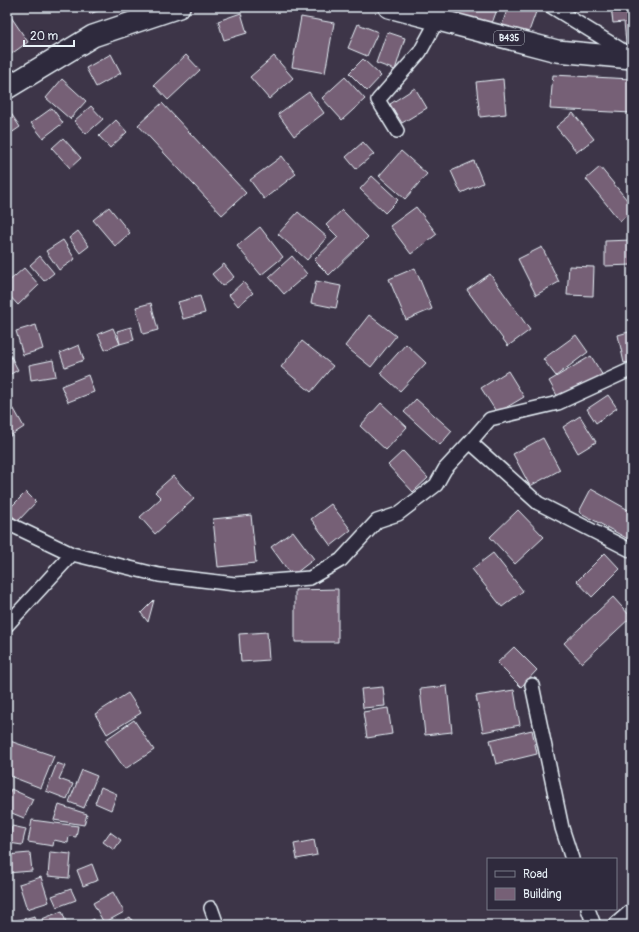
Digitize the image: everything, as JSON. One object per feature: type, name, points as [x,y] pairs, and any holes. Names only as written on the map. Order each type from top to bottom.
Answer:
[{"type":"main road","points":[[7,88],[93,36],[179,7]]},
{"type":"main road","name":"B435","points":[[389,7],[557,51],[632,57]]},
{"type":"street","points":[[552,7],[632,57]]},
{"type":"street","points":[[397,131],[378,100],[420,52],[438,19]]},
{"type":"street","points":[[7,523],[72,554],[160,575],[235,584],[310,578],[341,560],[377,521],[398,514],[436,484],[445,469],[490,419],[558,403],[632,369]]},
{"type":"street","points":[[470,442],[538,503],[632,551]]},
{"type":"street","points":[[7,625],[72,554]]},
{"type":"street","points":[[532,685],[562,828],[572,858]]},
{"type":"street","points":[[211,908],[217,925]]},
{"type":"street","points":[[588,910],[594,925]]},
{"type":"building","points":[[87,7],[107,7],[90,14]]},
{"type":"building","points":[[445,7],[498,7],[491,26],[444,9]]},
{"type":"building","points":[[508,7],[529,7],[537,9],[527,37],[501,28]]},
{"type":"building","points":[[611,7],[632,7],[632,42],[626,43],[624,22],[613,23]]},
{"type":"building","points":[[7,11],[28,42],[7,57]]},
{"type":"building","points":[[241,13],[247,33],[224,40],[218,21]]},
{"type":"building","points":[[301,17],[334,23],[325,73],[292,67]]},
{"type":"building","points":[[358,24],[378,32],[367,56],[348,48]]},
{"type":"building","points":[[387,32],[405,38],[395,70],[376,63]]},
{"type":"building","points":[[111,54],[121,73],[96,87],[86,68]]},
{"type":"building","points":[[186,55],[200,70],[168,100],[154,85]]},
{"type":"building","points":[[274,56],[293,78],[269,99],[250,77]]},
{"type":"building","points":[[363,59],[381,76],[367,91],[349,73]]},
{"type":"building","points":[[553,75],[632,79],[632,113],[550,109]]},
{"type":"building","points":[[345,77],[365,99],[342,120],[322,98]]},
{"type":"building","points":[[62,79],[86,101],[70,119],[46,98]]},
{"type":"building","points":[[503,79],[506,114],[480,117],[476,82]]},
{"type":"building","points":[[415,88],[427,108],[402,123],[390,104]]},
{"type":"building","points":[[309,92],[324,113],[294,136],[278,114]]},
{"type":"building","points":[[162,103],[246,193],[222,215],[138,125]]},
{"type":"building","points":[[91,106],[103,119],[86,134],[74,121]]},
{"type":"building","points":[[52,108],[63,123],[43,138],[31,123]]},
{"type":"building","points":[[10,112],[20,127],[7,136],[7,115]]},
{"type":"building","points":[[573,113],[594,139],[577,152],[556,127]]},
{"type":"building","points":[[116,120],[127,132],[110,148],[99,136]]},
{"type":"building","points":[[63,138],[81,158],[70,168],[52,148]]},
{"type":"building","points":[[363,142],[374,154],[356,169],[346,157]]},
{"type":"building","points":[[401,151],[427,174],[405,199],[379,176]]},
{"type":"building","points":[[282,156],[296,174],[264,199],[250,180]]},
{"type":"building","points":[[474,161],[483,183],[461,193],[451,171]]},
{"type":"building","points":[[600,167],[632,206],[632,211],[620,221],[586,179]]},
{"type":"building","points":[[372,176],[398,200],[385,213],[360,189]]},
{"type":"building","points":[[109,207],[130,233],[115,246],[93,220]]},
{"type":"building","points":[[416,207],[437,234],[411,254],[390,226]]},
{"type":"building","points":[[342,210],[368,237],[329,275],[314,260],[338,237],[326,225]]},
{"type":"building","points":[[298,212],[327,237],[307,260],[278,234]]},
{"type":"building","points":[[260,227],[283,257],[261,275],[237,246]]},
{"type":"building","points":[[78,231],[89,246],[80,253],[69,238]]},
{"type":"building","points":[[63,240],[75,259],[59,270],[46,251]]},
{"type":"building","points":[[632,240],[632,265],[605,266],[605,241]]},
{"type":"building","points":[[542,247],[559,282],[536,295],[518,259]]},
{"type":"building","points":[[40,256],[54,273],[44,281],[30,265]]},
{"type":"building","points":[[292,256],[307,274],[284,294],[269,277]]},
{"type":"building","points":[[224,264],[234,277],[222,286],[212,274]]},
{"type":"building","points":[[569,266],[594,267],[593,296],[567,295]]},
{"type":"building","points":[[24,268],[39,285],[18,305],[7,293],[7,283]]},
{"type":"building","points":[[415,268],[432,309],[406,320],[389,279]]},
{"type":"building","points":[[490,274],[530,330],[508,346],[467,290]]},
{"type":"building","points":[[316,281],[341,286],[336,308],[311,303]]},
{"type":"building","points":[[243,282],[253,293],[238,306],[229,295]]},
{"type":"building","points":[[200,296],[205,313],[183,319],[178,302]]},
{"type":"building","points":[[151,303],[158,330],[143,334],[136,307]]},
{"type":"building","points":[[369,315],[396,336],[371,367],[345,346]]},
{"type":"building","points":[[36,325],[43,349],[23,355],[16,331]]},
{"type":"building","points":[[131,327],[134,340],[120,344],[117,331]]},
{"type":"building","points":[[113,328],[120,344],[105,350],[98,334]]},
{"type":"building","points":[[632,331],[632,361],[624,363],[618,335]]},
{"type":"building","points":[[576,335],[588,352],[556,376],[543,359]]},
{"type":"building","points":[[302,341],[333,366],[311,392],[281,367]]},
{"type":"building","points":[[406,344],[426,363],[400,391],[380,373]]},
{"type":"building","points":[[79,345],[84,360],[65,367],[60,353]]},
{"type":"building","points":[[7,349],[18,370],[7,376]]},
{"type":"building","points":[[591,356],[603,376],[560,401],[549,381]]},
{"type":"building","points":[[53,360],[56,376],[31,380],[29,365]]},
{"type":"building","points":[[508,371],[524,397],[497,413],[481,388]]},
{"type":"building","points":[[88,375],[94,392],[68,402],[61,386]]},
{"type":"building","points":[[608,395],[617,408],[596,423],[587,409]]},
{"type":"building","points":[[416,399],[452,431],[440,445],[404,412]]},
{"type":"building","points":[[381,403],[407,427],[386,450],[360,426]]},
{"type":"building","points":[[14,409],[24,427],[7,438],[7,413]]},
{"type":"building","points":[[580,416],[596,442],[578,453],[563,427]]},
{"type":"building","points":[[543,438],[560,470],[530,486],[513,454]]},
{"type":"building","points":[[403,451],[428,478],[413,492],[388,465]]},
{"type":"building","points":[[173,476],[194,499],[155,534],[140,517],[161,498],[155,492]]},
{"type":"building","points":[[591,489],[632,512],[632,532],[628,539],[579,512]]},
{"type":"building","points":[[26,492],[36,502],[18,521],[7,511]]},
{"type":"building","points":[[331,504],[351,530],[331,546],[311,519]]},
{"type":"building","points":[[518,510],[544,537],[515,564],[490,537]]},
{"type":"building","points":[[251,515],[256,563],[218,567],[213,519]]},
{"type":"building","points":[[293,531],[314,559],[292,576],[271,547]]},
{"type":"building","points":[[493,553],[523,591],[502,607],[472,569]]},
{"type":"building","points":[[605,553],[620,569],[592,597],[577,581]]},
{"type":"building","points":[[338,589],[338,642],[295,642],[295,590]]},
{"type":"building","points":[[613,597],[631,617],[582,663],[564,643]]},
{"type":"building","points":[[154,600],[148,622],[141,613]]},
{"type":"building","points":[[267,632],[269,660],[241,662],[239,634]]},
{"type":"building","points":[[514,647],[537,670],[521,687],[497,663]]},
{"type":"building","points":[[447,686],[452,732],[425,735],[420,689]]},
{"type":"building","points":[[383,687],[385,706],[363,708],[361,689]]},
{"type":"building","points":[[514,690],[520,725],[483,732],[476,696]]},
{"type":"building","points":[[128,693],[141,713],[107,734],[95,714]]},
{"type":"building","points":[[388,708],[392,734],[367,738],[363,712]]},
{"type":"building","points":[[134,720],[154,750],[125,769],[105,740]]},
{"type":"building","points":[[532,730],[537,754],[496,764],[490,740]]},
{"type":"building","points":[[7,740],[54,756],[41,788],[7,775]]},
{"type":"building","points":[[57,763],[65,766],[59,779],[73,784],[67,799],[46,791]]},
{"type":"building","points":[[82,770],[97,776],[84,808],[69,802]]},
{"type":"building","points":[[101,787],[117,794],[111,810],[95,803]]},
{"type":"building","points":[[11,789],[33,799],[24,818],[7,811],[7,798]]},
{"type":"building","points":[[59,805],[87,814],[84,825],[54,820]]},
{"type":"building","points":[[32,820],[78,826],[76,837],[69,836],[68,843],[54,840],[53,846],[28,842]]},
{"type":"building","points":[[12,826],[26,829],[22,845],[9,843]]},
{"type":"building","points":[[110,832],[121,840],[114,850],[103,842]]},
{"type":"building","points":[[314,840],[317,855],[297,859],[294,844]]},
{"type":"building","points":[[50,852],[71,854],[69,878],[48,876]]},
{"type":"building","points":[[30,853],[32,871],[7,873],[7,855]]},
{"type":"building","points":[[92,864],[98,880],[83,886],[77,870]]},
{"type":"building","points":[[41,877],[49,902],[27,909],[19,884]]},
{"type":"building","points":[[71,889],[76,900],[57,907],[52,896]]},
{"type":"building","points":[[113,892],[124,912],[104,923],[93,903]]},
{"type":"building","points":[[62,911],[67,925],[44,925],[42,919]]},
{"type":"building","points":[[35,916],[37,925],[16,925],[15,921]]},
{"type":"building","points":[[130,917],[135,925],[116,925]]},
{"type":"building","points":[[94,919],[97,925],[81,925]]}]
